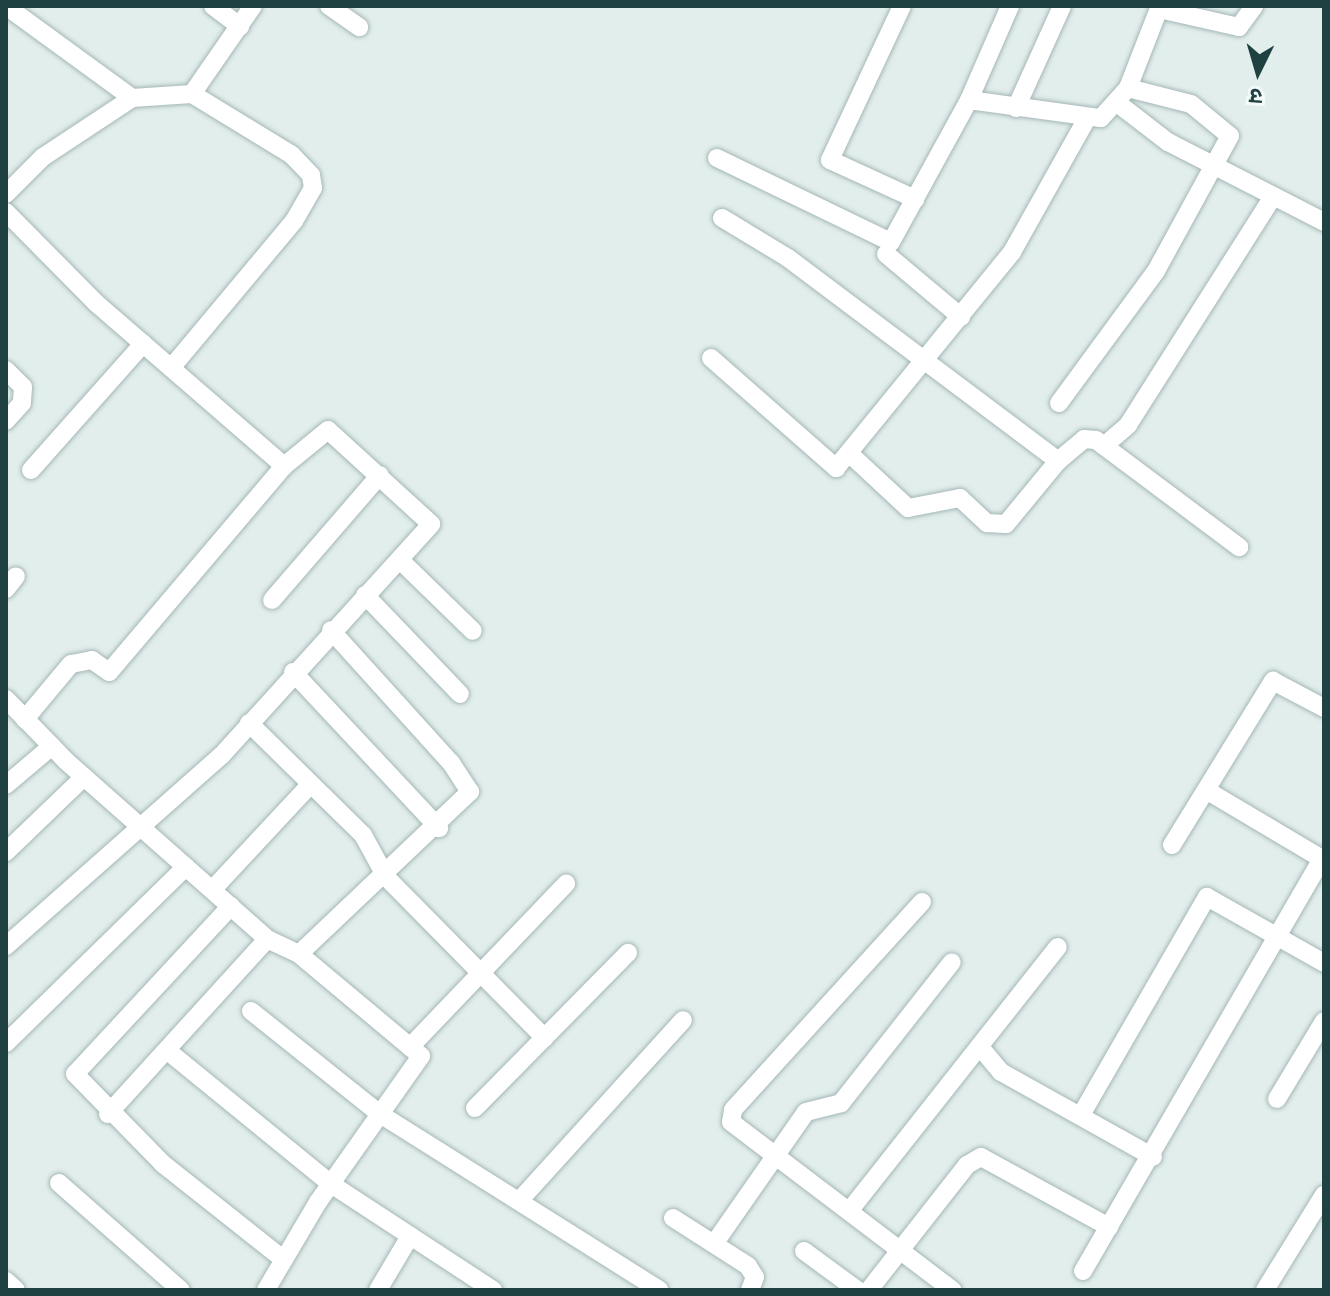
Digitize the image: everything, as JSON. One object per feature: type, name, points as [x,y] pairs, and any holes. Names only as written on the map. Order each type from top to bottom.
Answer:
[{"type":"street","points":[[6,6],[132,98]]},
{"type":"street","points":[[213,6],[240,26]]},
{"type":"street","points":[[192,94],[253,6]]},
{"type":"street","points":[[329,6],[359,27]]},
{"type":"street","points":[[902,6],[830,160],[915,199]]},
{"type":"street","points":[[717,158],[891,242],[969,100],[1010,6]]},
{"type":"street","points":[[1016,108],[1062,6]]},
{"type":"street","points":[[969,100],[1086,120],[1101,118],[1122,95],[1159,8],[1239,27],[1254,6]]},
{"type":"street","points":[[9,184],[43,157],[132,98],[192,94],[292,155],[311,175],[313,188],[294,221],[171,368]]},
{"type":"street","points":[[1059,403],[1156,271],[1216,167],[1230,136],[1191,104],[1122,95]]},
{"type":"street","points":[[1122,95],[1216,167],[1324,222]]},
{"type":"street","points":[[711,358],[836,468],[851,455],[1012,252],[1086,120]]},
{"type":"street","points":[[1104,446],[1128,425],[1272,198]]},
{"type":"street","points":[[6,212],[143,344],[284,466]]},
{"type":"street","points":[[722,218],[788,258],[1058,461]]},
{"type":"street","points":[[886,254],[961,317]]},
{"type":"street","points":[[31,470],[143,344]]},
{"type":"street","points":[[6,370],[23,387],[22,403],[6,421]]},
{"type":"street","points":[[6,946],[141,827],[249,723],[331,630],[401,561],[431,524],[333,430],[284,466],[109,672],[92,660],[71,664],[25,719]]},
{"type":"street","points":[[851,455],[908,508],[960,498],[987,523],[1006,524],[1058,461],[1084,439],[1104,446],[1239,547]]},
{"type":"street","points":[[272,600],[380,475]]},
{"type":"street","points":[[401,561],[473,631]]},
{"type":"street","points":[[365,595],[460,694]]},
{"type":"street","points":[[299,954],[439,828],[471,788],[331,630]]},
{"type":"street","points":[[293,672],[439,828]]},
{"type":"street","points":[[1172,845],[1273,681],[1324,708]]},
{"type":"street","points":[[6,699],[84,777],[267,939],[299,954],[421,1056],[331,1184],[266,1290]]},
{"type":"street","points":[[249,723],[309,786],[363,835],[386,877],[479,975],[545,1038]]},
{"type":"street","points":[[6,785],[52,746]]},
{"type":"street","points":[[6,852],[84,777]]},
{"type":"street","points":[[212,890],[309,786]]},
{"type":"street","points":[[1083,1271],[1153,1157],[1275,936],[1323,860],[1206,790]]},
{"type":"street","points":[[6,1043],[186,867]]},
{"type":"street","points":[[410,1047],[566,884]]},
{"type":"street","points":[[1081,1115],[1207,897],[1324,963]]},
{"type":"street","points":[[922,902],[733,1110],[731,1122],[952,1290]]},
{"type":"street","points":[[231,906],[75,1074],[108,1114],[284,1260]]},
{"type":"street","points":[[108,1114],[169,1052],[267,939]]},
{"type":"street","points":[[850,1210],[1058,947]]},
{"type":"street","points":[[475,1108],[628,953]]},
{"type":"street","points":[[716,1241],[806,1112],[841,1103],[952,962]]},
{"type":"street","points":[[251,1011],[380,1114],[659,1290]]},
{"type":"street","points":[[519,1201],[683,1020]]},
{"type":"street","points":[[1277,1099],[1324,1021]]},
{"type":"street","points":[[980,1047],[1001,1072],[1153,1157]]},
{"type":"street","points":[[169,1052],[331,1184],[493,1290]]},
{"type":"street","points":[[869,1290],[967,1165],[981,1157],[1109,1227]]},
{"type":"street","points":[[59,1183],[181,1290]]},
{"type":"street","points":[[1265,1290],[1324,1195]]},
{"type":"street","points":[[673,1218],[716,1241],[753,1273],[750,1290]]},
{"type":"street","points":[[378,1290],[410,1236]]},
{"type":"street","points":[[804,1251],[857,1290]]},
{"type":"street","points":[[6,1281],[16,1290]]}]
